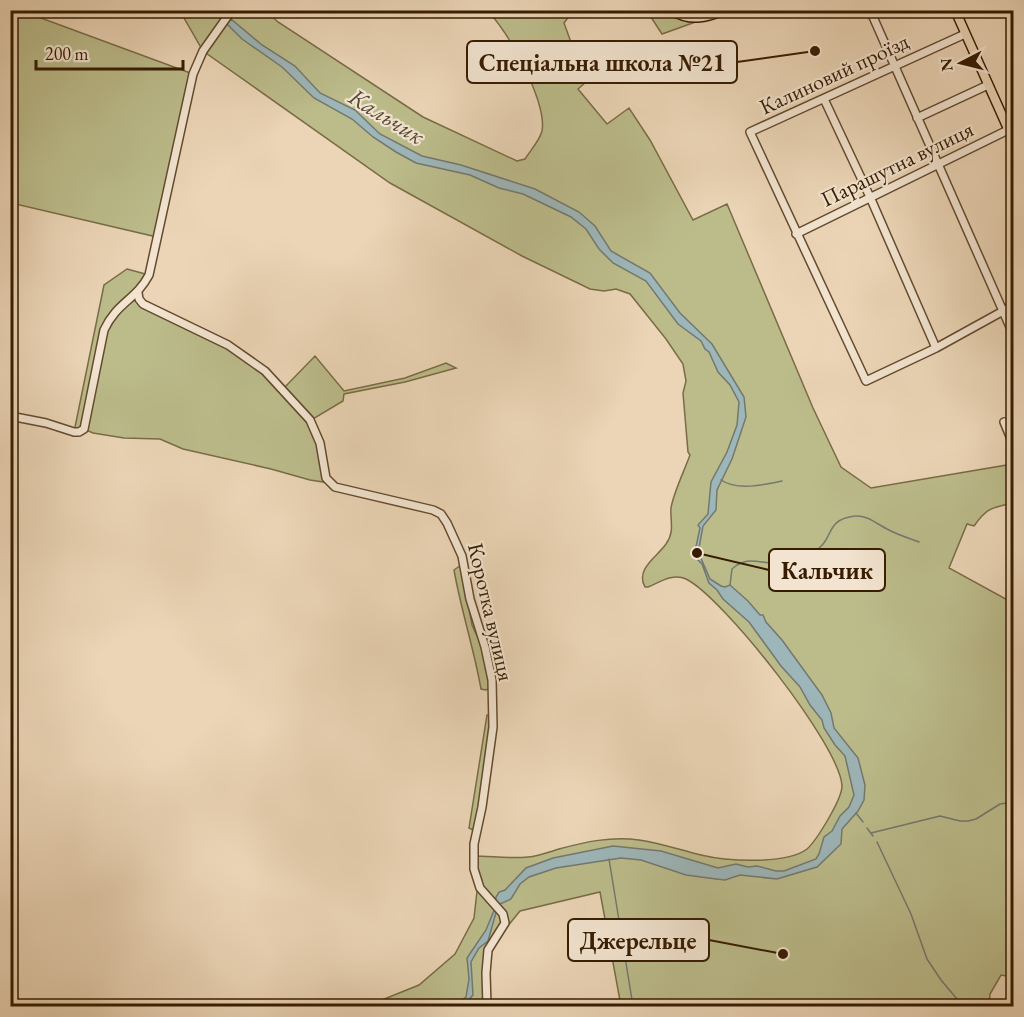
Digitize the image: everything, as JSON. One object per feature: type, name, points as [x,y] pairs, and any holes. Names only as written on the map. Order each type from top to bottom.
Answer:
[{"type":"main road","points":[[671,10],[690,18],[705,18],[726,10]]},
{"type":"main road","points":[[955,10],[988,86],[1011,128],[1014,142]]},
{"type":"street","points":[[880,10],[870,13],[1014,336]]},
{"type":"street","points":[[10,416],[46,423],[74,432],[84,429],[104,330],[110,316],[119,306],[138,293],[149,275],[193,74],[203,51],[232,12]]},
{"type":"street","name":"Калиновий проїзд","points":[[796,234],[750,132],[965,34]]},
{"type":"street","points":[[917,118],[988,86]]},
{"type":"street","points":[[824,99],[936,348]]},
{"type":"street","name":"Парашутна вулиця","points":[[796,234],[1011,128]]},
{"type":"street","points":[[796,234],[866,381],[936,348],[1014,305]]},
{"type":"street","name":"Коротка вулиця","points":[[138,293],[143,304],[228,345],[265,371],[310,420],[316,430],[325,472],[330,483],[340,489],[377,495],[433,510],[441,514],[447,523],[462,556],[470,599],[485,647],[492,680],[493,727],[473,856],[478,882],[504,916],[505,923],[490,945],[486,961],[487,1006]]},
{"type":"street","points":[[1004,422],[1014,446]]},
{"type":"green space","points":[[11,11],[22,11],[193,74],[157,237],[11,203]]},
{"type":"green space","points":[[180,11],[266,11],[278,22],[423,117],[517,161],[525,159],[537,142],[542,131],[542,119],[532,85],[515,49],[496,20],[487,11],[573,11],[564,23],[572,45],[600,70],[578,89],[607,124],[629,108],[650,140],[693,220],[727,204],[813,408],[841,467],[871,488],[1013,464],[1013,503],[990,509],[974,526],[967,524],[949,568],[1013,603],[1013,977],[1001,975],[990,994],[989,1006],[621,1006],[600,892],[520,911],[492,949],[487,996],[477,1006],[367,1006],[419,985],[455,954],[474,918],[478,882],[473,856],[528,857],[588,842],[629,839],[725,859],[785,858],[807,849],[811,844],[834,809],[842,786],[837,767],[802,708],[778,675],[726,613],[703,591],[681,577],[645,587],[643,575],[645,569],[669,540],[672,526],[672,502],[690,455],[683,393],[686,381],[683,364],[630,294],[616,289],[604,291],[590,289],[522,256],[390,183],[203,51]]},
{"type":"green space","points":[[647,11],[726,11],[662,34]]},
{"type":"green space","points":[[127,269],[149,275],[138,293],[139,299],[228,345],[283,389],[315,356],[344,391],[405,378],[446,363],[456,368],[405,382],[344,394],[343,401],[311,420],[330,483],[183,449],[160,439],[124,438],[93,433],[84,429],[74,432],[104,285]]},
{"type":"green space","points":[[461,565],[472,625],[484,651],[490,688],[486,690],[481,689],[454,570]]},
{"type":"green space","points":[[487,715],[493,716],[477,832],[469,828]]},
{"type":"water","points":[[231,19],[262,45],[295,66],[320,93],[355,110],[380,134],[422,156],[461,165],[535,189],[579,212],[595,226],[611,251],[650,273],[680,313],[712,344],[744,397],[746,417],[732,459],[717,490],[716,510],[703,526],[700,556],[710,579],[721,586],[730,585],[760,615],[763,615],[822,695],[831,713],[834,728],[858,758],[865,785],[864,800],[858,811],[842,829],[841,844],[817,867],[777,879],[740,875],[725,880],[686,875],[641,860],[621,858],[556,868],[529,877],[520,884],[511,899],[498,905],[495,903],[499,892],[505,890],[526,868],[553,858],[613,846],[661,851],[718,868],[736,864],[784,871],[816,859],[824,837],[832,831],[840,816],[849,807],[854,795],[845,756],[835,745],[800,687],[781,666],[749,622],[709,583],[702,564],[694,556],[700,528],[698,525],[708,514],[711,482],[727,452],[737,425],[739,402],[730,385],[718,372],[701,341],[678,324],[646,281],[613,263],[599,249],[586,229],[571,217],[523,194],[499,188],[470,175],[416,163],[396,152],[373,137],[352,119],[314,98],[282,67],[242,39],[227,24]]},
{"type":"water","points":[[495,908],[497,909],[488,941],[479,948],[471,962],[473,995],[463,1006],[453,1006],[466,997],[469,979],[467,958],[486,930]]},
{"type":"waterway","points":[[721,480],[743,486],[782,481]]},
{"type":"waterway","points":[[730,585],[732,569],[738,565],[749,561],[780,563],[805,556],[819,548],[835,525],[846,518],[864,517],[892,532],[919,542]]},
{"type":"waterway","points":[[871,833],[940,816],[968,821],[976,819],[1000,804],[1014,802]]},
{"type":"waterway","points":[[856,813],[863,822]]},
{"type":"waterway","points":[[867,828],[873,836]]},
{"type":"waterway","points":[[877,842],[911,914],[927,959],[957,999]]},
{"type":"waterway","points":[[609,859],[633,1006]]},
{"type":"place","name":"Спеціальна школа №21","points":[[815,51]]},
{"type":"place","name":"Кальчик","points":[[697,553]]},
{"type":"place","name":"Джерельце","points":[[783,954]]}]
